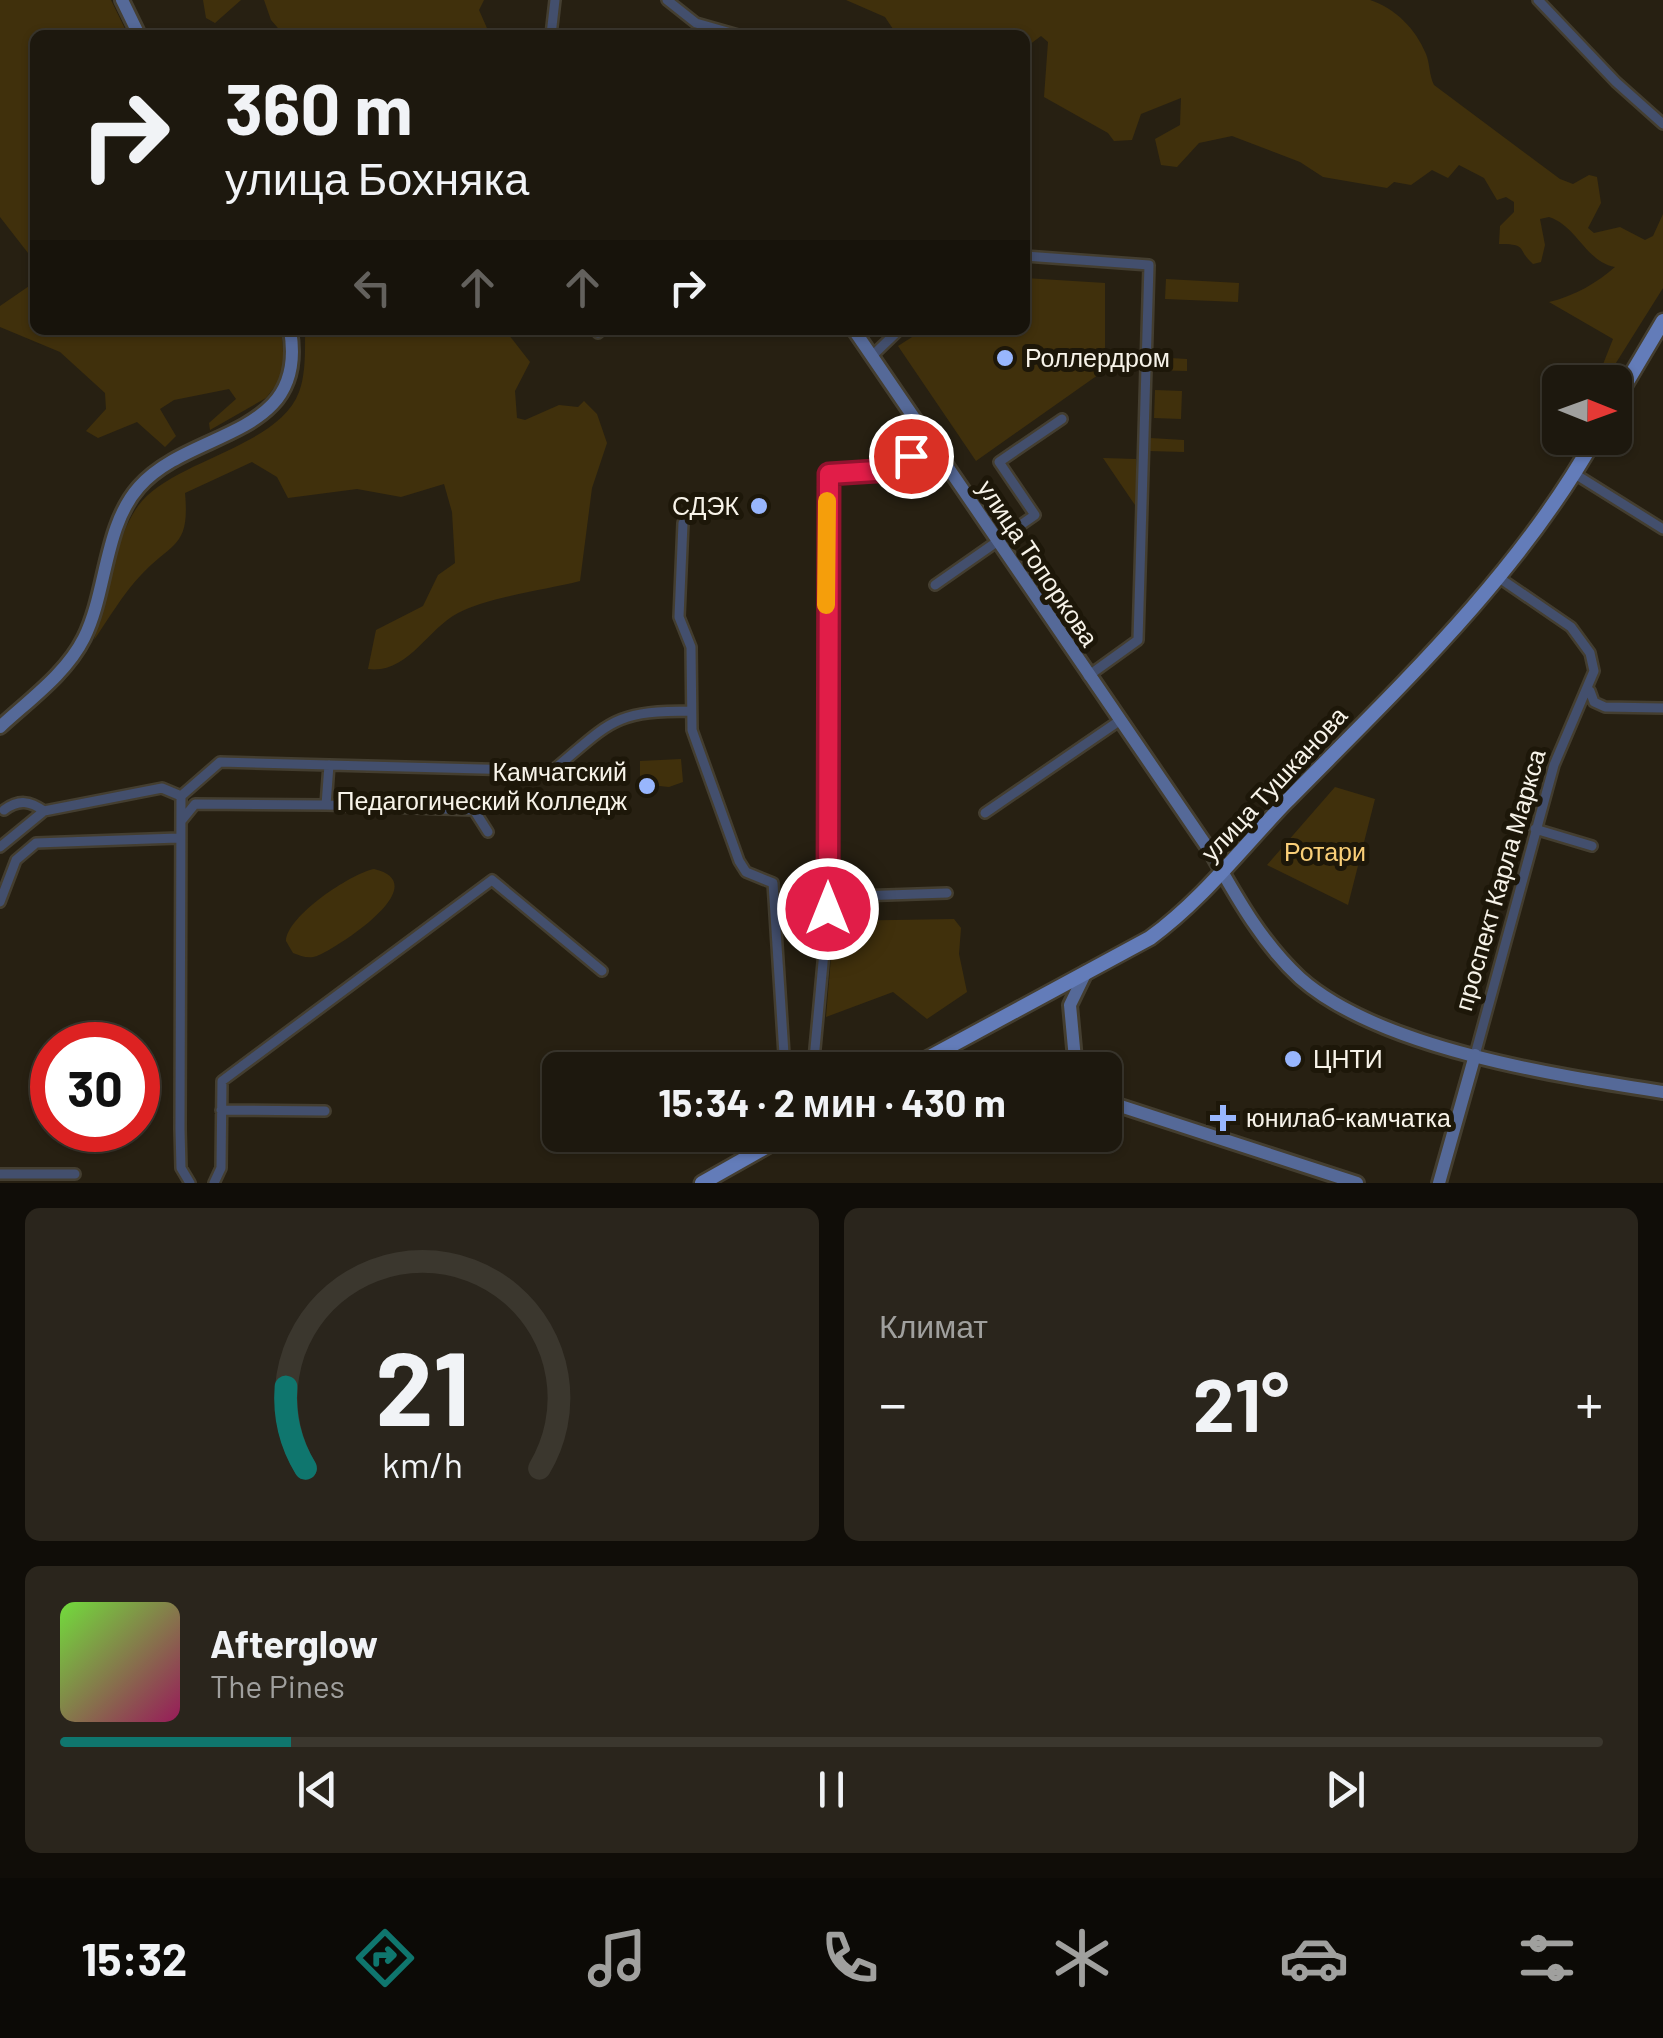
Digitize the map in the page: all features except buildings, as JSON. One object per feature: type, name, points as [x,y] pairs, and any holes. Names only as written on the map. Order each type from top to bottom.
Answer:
[{"type":"main road","points":[[122,0],[137,30]]},
{"type":"main road","points":[[1632,373],[1663,321]]},
{"type":"main road","points":[[0,727],[78,649],[93,616],[124,513],[138,489],[165,468],[261,415],[279,399],[291,368],[290,335]]},
{"type":"main road","name":"улица Топоркова","points":[[857,335],[1265,940],[1308,985],[1376,1021],[1475,1055],[1663,1092]]},
{"type":"main road","name":"улица Тушканова","points":[[939,1052],[1159,931],[1222,872],[1538,532],[1585,455]]},
{"type":"main road","points":[[1074,1052],[1070,1005],[1086,972]]},
{"type":"main road","name":"проспект Карла Маркса","points":[[1439,1183],[1475,1055]]},
{"type":"main road","points":[[1122,1108],[1357,1183]]},
{"type":"main road","points":[[1122,1114],[1155,1119]]},
{"type":"main road","points":[[702,1183],[757,1152]]},
{"type":"street","points":[[552,30],[555,0]]},
{"type":"street","points":[[666,0],[696,23],[720,30]]},
{"type":"street","points":[[1538,0],[1616,82],[1663,124]]},
{"type":"street","points":[[694,30],[696,23]]},
{"type":"street","points":[[1030,256],[1148,265],[1138,640],[1088,676]]},
{"type":"street","points":[[872,356],[895,335]]},
{"type":"street","points":[[935,585],[1034,515],[1000,462],[1062,420]]},
{"type":"street","points":[[815,1052],[828,896],[829,474],[892,470],[930,443]]},
{"type":"street","points":[[1574,474],[1663,529]]},
{"type":"street","points":[[683,523],[679,617],[691,647],[692,730],[738,862],[746,872],[773,883],[780,1052]]},
{"type":"street","points":[[1498,576],[1577,633],[1593,660],[1592,700],[1603,706],[1663,708]]},
{"type":"street","name":"проспект Карла Маркса","points":[[1475,1055],[1564,736],[1590,690]]},
{"type":"street","points":[[190,1183],[181,1168],[180,1148],[181,796],[220,762],[552,771],[616,718],[640,711],[691,710]]},
{"type":"street","points":[[985,813],[1119,721]]},
{"type":"street","points":[[326,805],[329,765]]},
{"type":"street","points":[[0,847],[44,811],[162,788],[181,796]]},
{"type":"street","points":[[4,810],[15,802],[33,803],[44,811]]},
{"type":"street","points":[[180,822],[196,804],[326,805],[474,810],[488,832]]},
{"type":"street","points":[[1535,829],[1592,846]]},
{"type":"street","points":[[0,902],[16,860],[36,844],[178,838]]},
{"type":"street","points":[[214,1183],[221,1168],[222,1080],[492,880],[602,970]]},
{"type":"street","points":[[828,896],[947,892]]},
{"type":"street","points":[[221,1110],[325,1111]]},
{"type":"street","points":[[0,1174],[75,1174]]},
{"type":"green space","points":[[0,0],[111,0],[126,30],[30,30],[30,256],[0,217]]},
{"type":"green space","points":[[203,0],[241,0],[215,23],[206,18]]},
{"type":"green space","points":[[264,0],[484,0],[479,10],[488,30],[280,30],[271,20]]},
{"type":"green space","points":[[846,0],[1370,0],[1396,14],[1410,28],[1426,54],[1434,85],[1560,179],[1573,184],[1589,175],[1597,177],[1601,203],[1588,228],[1594,233],[1620,227],[1645,240],[1653,236],[1663,214],[1663,288],[1615,365],[1603,365],[1613,339],[1549,302],[1585,288],[1615,267],[1596,258],[1567,228],[1549,217],[1540,219],[1545,245],[1541,262],[1533,264],[1518,246],[1499,244],[1500,226],[1514,212],[1514,202],[1506,197],[1497,200],[1484,178],[1459,165],[1448,178],[1432,170],[1411,185],[1394,182],[1387,188],[1323,177],[1300,162],[1232,136],[1199,143],[1177,167],[1161,165],[1155,139],[1180,125],[1181,98],[1141,114],[1132,140],[1114,141],[1108,133],[1044,97],[1048,42],[1041,36],[1030,44],[1030,30],[894,30],[885,17]]},
{"type":"green space","name":"Роллердром","points":[[1030,278],[1105,283],[1105,370],[976,461],[898,346],[915,335],[1030,335]]},
{"type":"green space","points":[[1166,279],[1239,283],[1238,302],[1165,299]]},
{"type":"green space","points":[[30,285],[30,335],[282,335],[284,375],[266,398],[210,430],[209,423],[236,399],[229,389],[174,400],[160,409],[176,436],[165,447],[137,422],[98,438],[86,431],[106,409],[105,393],[60,352],[0,327],[0,306]]},
{"type":"green space","points":[[305,335],[509,335],[530,362],[515,391],[517,418],[525,420],[559,405],[578,407],[584,401],[597,414],[607,443],[592,488],[580,581],[470,607],[447,620],[406,658],[382,669],[368,669],[376,630],[423,606],[438,575],[455,563],[452,512],[444,484],[401,497],[357,489],[288,498],[277,477],[252,462],[185,493],[182,534],[134,582],[94,640],[118,547],[142,501],[179,474],[271,426],[299,392]]},
{"type":"green space","points":[[1153,357],[1187,359],[1187,371],[1152,370]]},
{"type":"green space","points":[[1155,390],[1182,391],[1181,419],[1154,418]]},
{"type":"green space","points":[[1150,438],[1184,440],[1184,452],[1149,451]]},
{"type":"green space","points":[[1103,458],[1136,459],[1137,508]]},
{"type":"green space","points":[[681,759],[683,782],[669,787],[640,784],[640,761]]},
{"type":"green space","name":"Ротари","points":[[1335,787],[1375,799],[1348,905],[1267,865]]},
{"type":"green space","points":[[374,869],[390,877],[394,888],[377,915],[317,956],[293,953],[286,941],[297,920],[336,887]]},
{"type":"green space","points":[[954,919],[961,928],[959,954],[967,992],[927,1019],[893,992],[826,1017],[834,921]]},
{"type":"slow traffic","points":[[826,605],[827,501]]},
{"type":"place","name":"Роллердром","points":[[1005,358]]},
{"type":"place","name":"СДЭК","points":[[759,506]]},
{"type":"place","name":"Камчатский Педагогический Колледж","points":[[647,786]]},
{"type":"place","name":"ЦНТИ","points":[[1293,1059]]},
{"type":"place","name":"юнилаб-камчатка","points":[[1223,1118]]},
{"type":"route","points":[[828,909],[829,474],[892,470],[911,456]]}]
